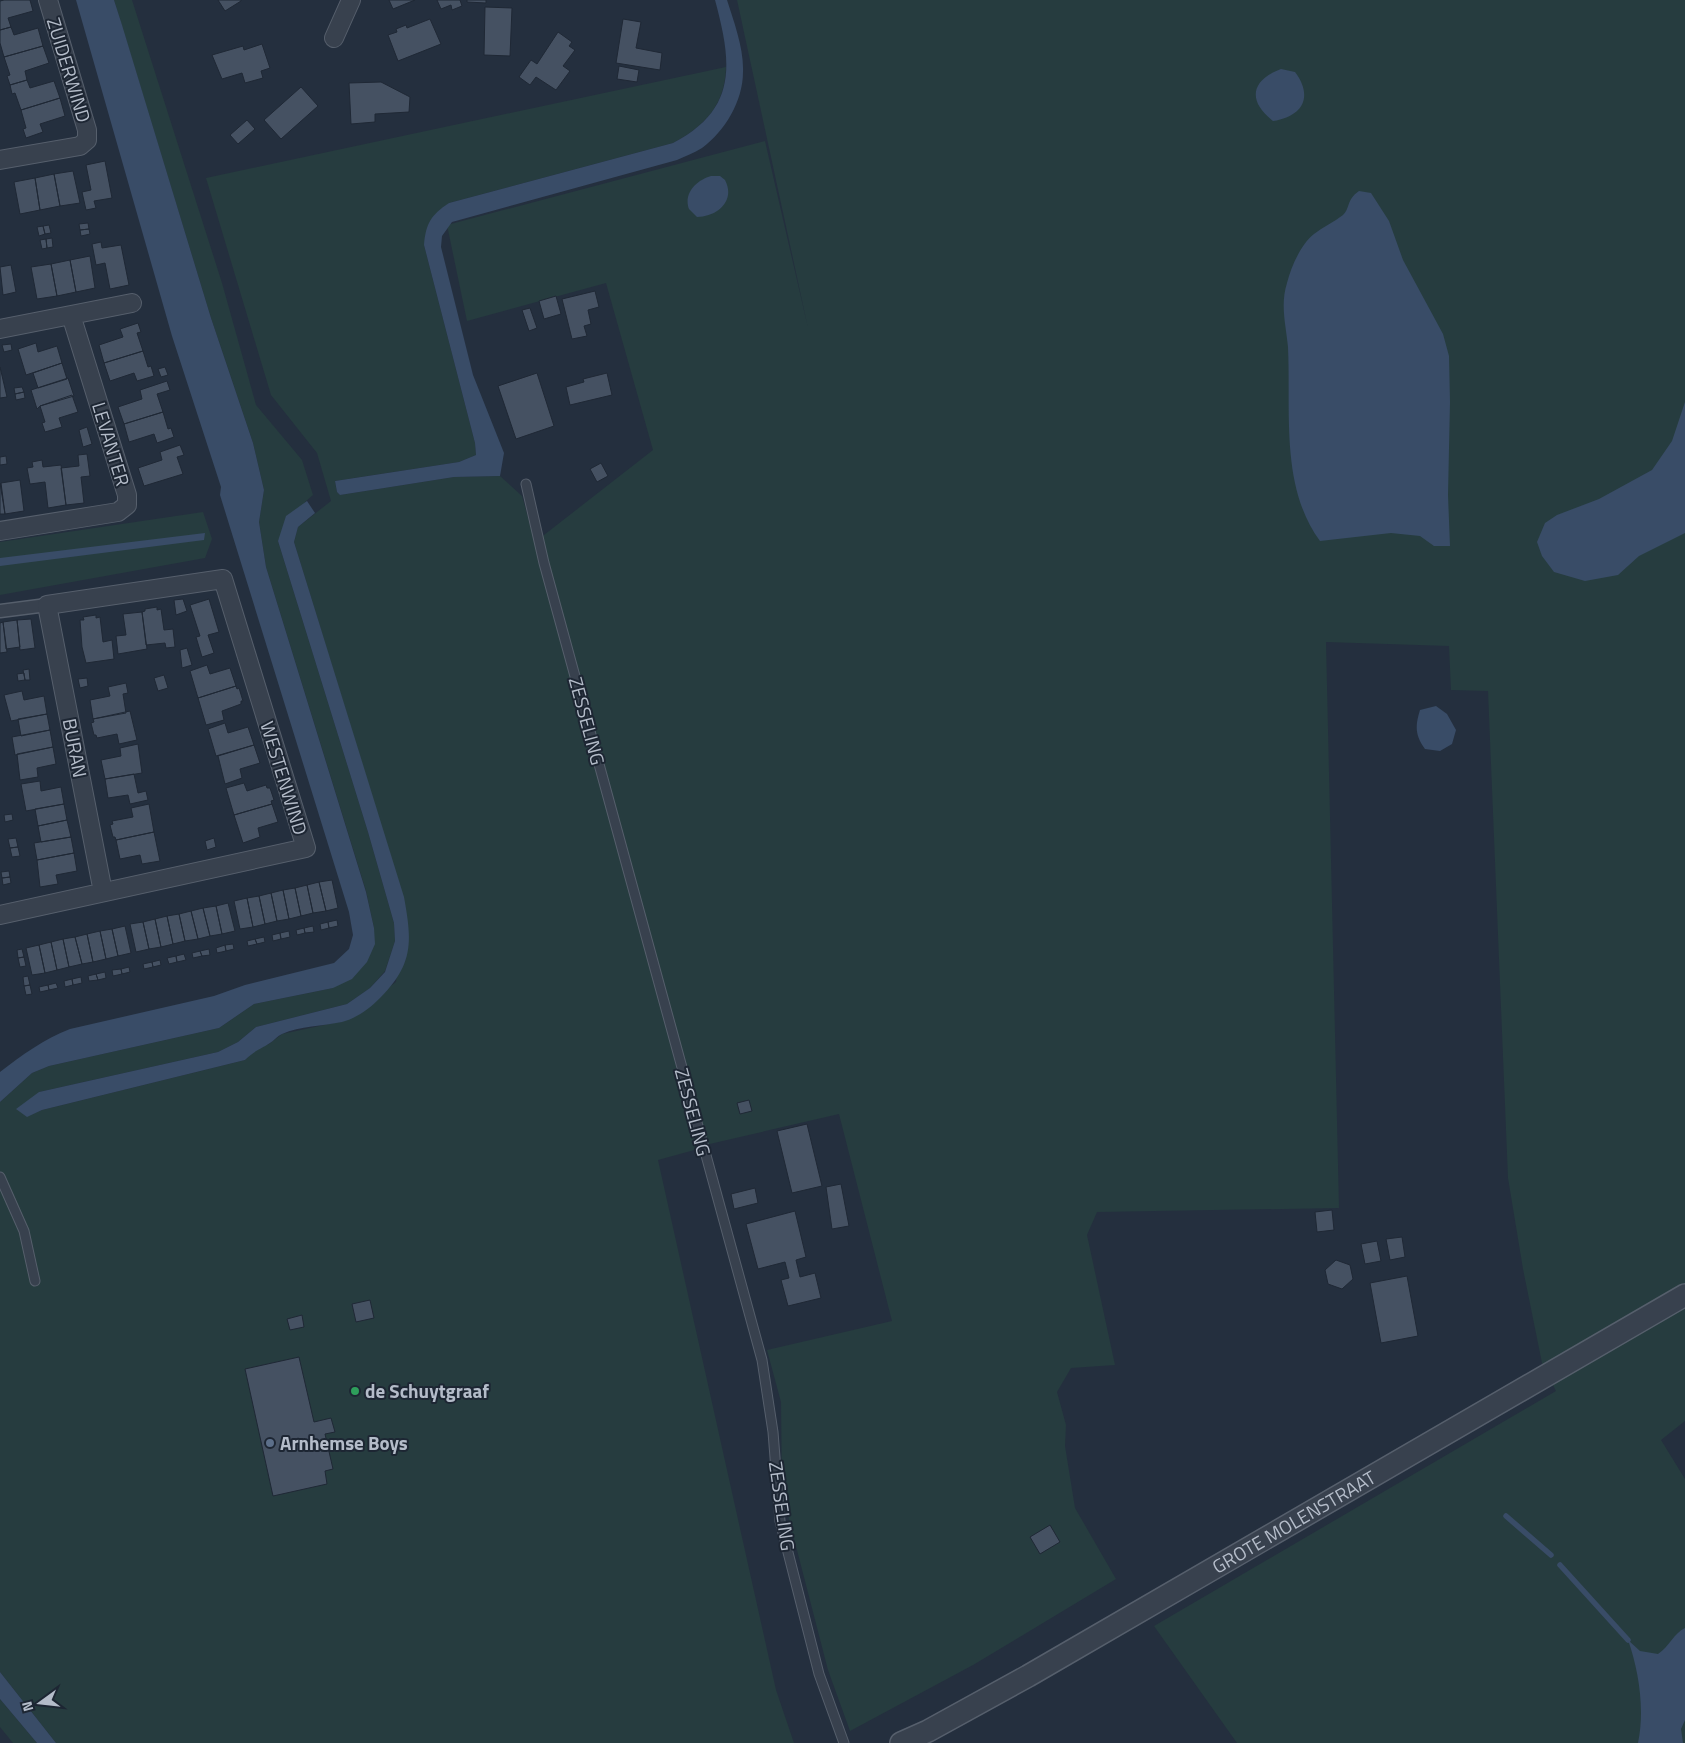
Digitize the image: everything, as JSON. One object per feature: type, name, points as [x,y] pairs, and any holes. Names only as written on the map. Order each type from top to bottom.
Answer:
[{"type":"street","name":"ZUIDERWIND","points":[[0,160],[80,146],[87,140],[87,130],[48,0]]},
{"type":"street","points":[[334,38],[351,0]]},
{"type":"street","points":[[0,329],[132,303]]},
{"type":"street","name":"LEVANTER","points":[[0,531],[118,512],[126,505],[127,495],[71,315]]},
{"type":"street","name":"WESTENWIND","points":[[0,915],[306,848],[223,579],[47,605]]},
{"type":"street","points":[[0,611],[47,605]]},
{"type":"street","name":"BURAN","points":[[47,605],[103,892]]},
{"type":"street","name":"GROTE MOLENSTRAAT","points":[[901,1743],[928,1731],[1036,1671],[1685,1295]]},
{"type":"lane","name":"ZESSELING","points":[[526,484],[544,563],[762,1360],[773,1432],[780,1521],[819,1674],[844,1743]]},
{"type":"lane","points":[[0,1178],[24,1231],[35,1281]]},
{"type":"green space","points":[[114,0],[132,0],[222,283],[256,405],[302,460],[313,495],[306,501],[278,541],[368,832],[394,923],[395,941],[385,971],[370,988],[347,1004],[256,1027],[238,1042],[218,1052],[39,1092],[28,1116],[42,1110],[245,1060],[257,1048],[269,1044],[282,1034],[343,1021],[396,982],[403,897],[294,542],[298,527],[331,501],[317,453],[271,395],[206,178],[726,67],[722,93],[711,113],[704,122],[673,143],[449,203],[424,245],[475,443],[476,455],[459,462],[335,481],[337,492],[340,495],[454,477],[500,476],[522,496],[535,542],[653,450],[606,283],[467,321],[447,225],[765,141],[808,328],[737,0],[1685,0],[1685,1421],[1661,1440],[1685,1479],[1685,1743],[1237,1743],[1154,1626],[1556,1391],[1542,1363],[1523,1269],[1508,1178],[1488,691],[1451,690],[1449,646],[1326,642],[1339,1208],[1097,1212],[1087,1235],[1115,1365],[1071,1368],[1057,1392],[1066,1425],[1065,1446],[1075,1508],[1116,1579],[973,1665],[850,1731],[828,1670],[782,1492],[781,1402],[767,1350],[892,1321],[839,1114],[701,1146],[646,952],[698,1149],[658,1160],[776,1690],[794,1743],[56,1743],[0,1672],[0,1102],[32,1073],[49,1066],[219,1028],[254,1004],[333,988],[374,928],[366,891],[266,567],[259,522],[264,490],[253,443],[211,318]]},
{"type":"green space","points":[[203,512],[212,539],[205,558],[0,595],[0,542]]},
{"type":"green space","points":[[0,1699],[37,1743],[13,1743],[0,1727]]},
{"type":"water","points":[[76,0],[114,0],[122,25],[211,318],[253,443],[264,490],[259,522],[266,567],[366,892],[374,928],[375,944],[367,962],[352,979],[333,988],[254,1004],[219,1028],[49,1066],[32,1073],[0,1102],[0,1072],[34,1048],[60,1033],[70,1029],[214,996],[245,985],[334,963],[349,949],[353,935],[349,912],[220,495],[221,487],[172,336]]},
{"type":"water","points":[[715,0],[727,0],[740,45],[743,72],[740,94],[731,114],[718,133],[702,148],[677,160],[452,222],[442,236],[441,247],[473,375],[504,453],[500,476],[454,477],[340,495],[337,492],[335,481],[459,462],[476,455],[475,443],[424,245],[430,220],[449,203],[673,143],[694,130],[709,115],[719,99],[725,82],[725,44]]},
{"type":"water","points":[[1281,69],[1295,72],[1304,89],[1304,97],[1298,110],[1292,115],[1273,121],[1259,106],[1256,92],[1258,85],[1263,79]]},
{"type":"water","points":[[711,176],[720,176],[725,180],[728,188],[726,201],[718,211],[697,217],[689,209],[688,198],[696,184]]},
{"type":"water","points":[[1359,191],[1371,193],[1389,221],[1403,260],[1443,334],[1449,356],[1448,495],[1450,546],[1434,546],[1420,536],[1391,533],[1320,541],[1307,520],[1299,497],[1293,473],[1290,448],[1288,347],[1284,307],[1285,291],[1294,263],[1309,238],[1343,215],[1352,198]]},
{"type":"water","points":[[1685,402],[1685,533],[1639,556],[1618,575],[1585,581],[1554,572],[1542,556],[1537,542],[1545,523],[1557,515],[1599,499],[1652,470],[1672,441]]},
{"type":"water","points":[[307,501],[315,513],[298,527],[294,542],[404,897],[409,939],[405,963],[391,986],[380,998],[372,1006],[353,1018],[342,1022],[296,1029],[282,1034],[245,1060],[42,1110],[27,1117],[16,1109],[39,1092],[218,1052],[238,1042],[256,1027],[347,1004],[370,988],[385,972],[395,941],[394,923],[368,832],[278,541],[286,516]]},
{"type":"water","points":[[205,533],[204,540],[0,566],[0,558]]},
{"type":"water","points":[[1436,706],[1447,714],[1456,730],[1452,744],[1440,751],[1425,749],[1419,739],[1417,730],[1420,710]]},
{"type":"water","points":[[1685,1628],[1685,1720],[1681,1729],[1683,1743],[1638,1743],[1641,1717],[1640,1691],[1628,1640],[1640,1651],[1658,1654]]},
{"type":"water","points":[[0,1672],[56,1743],[37,1743],[0,1699]]},
{"type":"building","points":[[30,0],[33,11],[8,18],[11,27],[0,30],[0,1]]},
{"type":"building","points":[[218,0],[241,0],[241,1],[225,11]]},
{"type":"building","points":[[389,0],[415,0],[393,9]]},
{"type":"building","points":[[437,0],[460,0],[462,6],[452,10],[451,5],[441,9]]},
{"type":"building","points":[[467,0],[486,0],[486,3],[467,2]]},
{"type":"building","points":[[485,7],[512,8],[510,56],[484,55]]},
{"type":"building","points":[[430,19],[441,44],[398,61],[388,35],[397,32],[396,29],[406,25],[407,28]]},
{"type":"building","points":[[623,19],[641,22],[636,48],[662,53],[660,70],[616,63]]},
{"type":"building","points":[[11,27],[14,35],[38,28],[43,46],[4,57],[0,43],[0,30]]},
{"type":"building","points":[[558,32],[572,42],[569,46],[575,50],[563,66],[570,71],[556,90],[536,77],[530,85],[519,77],[531,60],[537,64]]},
{"type":"building","points":[[262,44],[270,68],[261,71],[263,78],[245,83],[242,73],[222,79],[212,55],[243,46],[244,50]]},
{"type":"building","points":[[43,46],[49,63],[25,71],[27,80],[10,85],[7,76],[10,75],[4,57]]},
{"type":"building","points":[[619,66],[639,70],[637,82],[617,79]]},
{"type":"building","points":[[27,80],[30,88],[54,81],[60,98],[21,110],[15,93],[12,94],[10,85]]},
{"type":"building","points":[[381,82],[410,97],[409,112],[375,114],[375,122],[351,124],[349,83]]},
{"type":"building","points":[[301,87],[318,106],[281,139],[264,120]]},
{"type":"building","points":[[60,98],[65,116],[40,124],[43,132],[26,138],[23,129],[26,128],[21,110]]},
{"type":"building","points":[[247,120],[255,129],[238,144],[230,135]]},
{"type":"building","points":[[105,161],[112,198],[94,201],[96,208],[86,210],[82,192],[91,190],[86,165]]},
{"type":"building","points":[[73,171],[80,203],[60,206],[54,174]]},
{"type":"building","points":[[54,174],[60,206],[40,210],[35,178]]},
{"type":"building","points":[[35,178],[40,210],[20,214],[14,182]]},
{"type":"building","points":[[88,223],[89,229],[80,230],[79,224]]},
{"type":"building","points":[[49,225],[51,233],[45,234],[43,226]]},
{"type":"building","points":[[43,226],[45,234],[39,236],[37,227]]},
{"type":"building","points":[[89,229],[90,234],[81,236],[80,230]]},
{"type":"building","points":[[52,238],[53,247],[47,248],[46,239]]},
{"type":"building","points":[[46,239],[47,248],[42,249],[40,240]]},
{"type":"building","points":[[101,242],[102,248],[121,245],[129,285],[110,289],[105,263],[96,265],[92,244]]},
{"type":"building","points":[[90,256],[95,288],[76,292],[70,260]]},
{"type":"building","points":[[70,260],[76,292],[57,296],[51,264]]},
{"type":"building","points":[[51,264],[57,296],[37,299],[31,267]]},
{"type":"building","points":[[11,265],[16,292],[3,295],[0,267]]},
{"type":"building","points":[[595,291],[599,307],[588,310],[591,324],[584,326],[587,336],[572,339],[562,299]]},
{"type":"building","points":[[556,296],[561,314],[544,319],[539,301]]},
{"type":"building","points":[[530,308],[537,328],[529,331],[522,310]]},
{"type":"building","points":[[138,323],[141,332],[137,333],[143,351],[104,363],[99,345],[123,337],[120,329]]},
{"type":"building","points":[[36,343],[38,352],[57,346],[62,363],[26,375],[18,349]]},
{"type":"building","points":[[11,344],[12,350],[4,352],[2,345]]},
{"type":"building","points":[[143,351],[148,367],[151,366],[154,376],[137,381],[134,373],[110,381],[104,363]]},
{"type":"building","points":[[62,363],[67,379],[38,388],[33,373]]},
{"type":"building","points":[[0,367],[7,397],[0,398]]},
{"type":"building","points":[[165,367],[168,375],[161,377],[158,369]]},
{"type":"building","points":[[537,373],[554,426],[516,439],[498,386]]},
{"type":"building","points":[[607,373],[612,395],[570,405],[566,387],[584,382],[583,379]]},
{"type":"building","points":[[68,378],[74,396],[40,406],[37,409],[31,390]]},
{"type":"building","points":[[167,381],[170,390],[157,394],[163,412],[124,424],[118,407],[142,399],[140,390]]},
{"type":"building","points":[[22,387],[24,392],[15,394],[14,388]]},
{"type":"building","points":[[24,392],[25,398],[16,400],[15,394]]},
{"type":"building","points":[[72,395],[78,412],[59,418],[62,427],[45,432],[42,423],[45,422],[40,406]]},
{"type":"building","points":[[163,412],[168,429],[171,428],[174,437],[157,443],[154,434],[129,442],[124,424]]},
{"type":"building","points":[[87,427],[92,444],[83,447],[79,430]]},
{"type":"building","points":[[180,445],[184,455],[177,457],[183,474],[144,486],[138,468],[162,460],[160,452]]},
{"type":"building","points":[[87,454],[90,476],[81,477],[84,503],[66,505],[61,468],[79,466],[78,455]]},
{"type":"building","points":[[6,456],[7,464],[0,465],[0,457]]},
{"type":"building","points":[[42,460],[43,467],[61,465],[66,505],[48,508],[45,482],[30,484],[27,468],[33,467],[32,462]]},
{"type":"building","points":[[601,463],[608,476],[597,482],[590,469]]},
{"type":"building","points":[[20,480],[24,511],[5,514],[1,483]]},
{"type":"building","points":[[0,483],[5,514],[0,514]]},
{"type":"building","points":[[183,599],[187,611],[176,615],[174,600]]},
{"type":"building","points":[[209,599],[219,632],[208,635],[214,653],[202,657],[196,637],[200,636],[190,605]]},
{"type":"building","points":[[157,607],[157,610],[161,609],[164,630],[173,629],[175,647],[166,648],[165,643],[146,645],[142,612],[145,609]]},
{"type":"building","points":[[142,612],[147,649],[118,654],[116,636],[126,635],[123,614]]},
{"type":"building","points":[[96,615],[96,618],[100,617],[103,642],[112,640],[114,659],[86,663],[82,647],[80,620],[84,620],[83,617]]},
{"type":"building","points":[[31,619],[35,648],[20,650],[17,620]]},
{"type":"building","points":[[17,620],[20,647],[6,649],[3,622]]},
{"type":"building","points":[[3,622],[7,652],[0,653],[0,623]]},
{"type":"building","points":[[187,648],[192,665],[182,668],[180,650]]},
{"type":"building","points":[[207,665],[210,674],[230,668],[236,686],[198,698],[190,671]]},
{"type":"building","points":[[29,669],[30,680],[25,680],[23,670]]},
{"type":"building","points":[[24,673],[25,680],[18,681],[17,674]]},
{"type":"building","points":[[164,675],[168,688],[158,691],[154,678]]},
{"type":"building","points":[[87,678],[88,686],[80,688],[78,679]]},
{"type":"building","points":[[126,683],[128,693],[123,694],[126,713],[93,719],[90,700],[110,696],[108,687]]},
{"type":"building","points":[[236,686],[237,689],[239,688],[243,701],[241,701],[241,704],[222,711],[224,720],[206,725],[198,698]]},
{"type":"building","points":[[22,691],[24,700],[44,696],[47,714],[11,721],[4,695]]},
{"type":"building","points":[[130,711],[137,740],[119,744],[117,734],[97,738],[94,735],[91,723],[94,722],[93,719]]},
{"type":"building","points":[[47,714],[50,730],[21,736],[18,719]]},
{"type":"building","points":[[225,723],[228,733],[248,727],[254,745],[216,756],[208,729]]},
{"type":"building","points":[[50,730],[53,747],[15,755],[12,737]]},
{"type":"building","points":[[138,744],[142,773],[105,779],[101,760],[121,756],[120,748]]},
{"type":"building","points":[[254,745],[260,763],[240,769],[242,778],[225,784],[218,756]]},
{"type":"building","points":[[53,747],[56,764],[37,768],[38,777],[20,780],[17,754]]},
{"type":"building","points":[[134,774],[138,793],[146,791],[148,800],[130,804],[128,795],[108,798],[105,779]]},
{"type":"building","points":[[40,781],[41,791],[61,787],[64,804],[26,811],[21,784]]},
{"type":"building","points":[[244,783],[247,791],[266,785],[267,788],[270,788],[274,800],[271,801],[272,804],[234,815],[226,788]]},
{"type":"building","points":[[64,804],[67,820],[38,826],[35,809]]},
{"type":"building","points":[[149,804],[154,832],[116,840],[113,837],[110,825],[113,824],[112,821],[133,817],[131,808]]},
{"type":"building","points":[[272,804],[278,822],[258,828],[260,837],[243,843],[234,815]]},
{"type":"building","points":[[12,814],[13,820],[5,822],[4,815]]},
{"type":"building","points":[[67,820],[71,837],[41,842],[38,826]]},
{"type":"building","points":[[154,832],[160,861],[142,864],[140,855],[120,859],[116,840]]},
{"type":"building","points":[[71,837],[74,853],[37,860],[34,843]]},
{"type":"building","points":[[16,838],[18,847],[10,848],[8,839]]},
{"type":"building","points":[[214,838],[216,847],[207,850],[205,841]]},
{"type":"building","points":[[18,847],[20,856],[12,857],[10,848]]},
{"type":"building","points":[[74,853],[77,871],[56,875],[58,884],[40,887],[37,860]]},
{"type":"building","points":[[9,871],[10,877],[2,878],[1,872]]},
{"type":"building","points":[[10,877],[11,883],[3,885],[2,878]]},
{"type":"building","points":[[332,880],[338,908],[326,911],[319,882]]},
{"type":"building","points":[[319,882],[326,911],[313,913],[307,885]]},
{"type":"building","points":[[307,885],[313,913],[301,916],[295,888]]},
{"type":"building","points":[[295,888],[301,916],[289,919],[283,890]]},
{"type":"building","points":[[283,890],[289,919],[277,921],[271,893]]},
{"type":"building","points":[[271,893],[277,921],[265,924],[259,896]]},
{"type":"building","points":[[259,896],[265,924],[253,927],[247,898]]},
{"type":"building","points":[[247,898],[253,927],[240,929],[234,901]]},
{"type":"building","points":[[228,903],[235,931],[222,934],[216,906]]},
{"type":"building","points":[[216,906],[222,934],[210,936],[203,908]]},
{"type":"building","points":[[203,908],[210,936],[198,939],[191,911]]},
{"type":"building","points":[[191,911],[198,939],[185,941],[179,914]]},
{"type":"building","points":[[179,914],[185,941],[173,944],[167,916]]},
{"type":"building","points":[[167,916],[173,944],[161,947],[155,919]]},
{"type":"building","points":[[155,919],[161,947],[149,949],[143,922]]},
{"type":"building","points":[[337,920],[338,926],[329,928],[328,922]]},
{"type":"building","points":[[143,922],[149,949],[136,952],[130,924]]},
{"type":"building","points":[[328,922],[329,928],[321,930],[320,924]]},
{"type":"building","points":[[125,926],[131,953],[118,956],[112,929]]},
{"type":"building","points":[[313,926],[314,932],[305,933],[304,928]]},
{"type":"building","points":[[304,928],[305,933],[297,935],[296,930]]},
{"type":"building","points":[[112,929],[118,956],[106,959],[100,931]]},
{"type":"building","points":[[100,931],[106,959],[93,962],[87,934]]},
{"type":"building","points":[[289,931],[290,937],[281,939],[280,933]]},
{"type":"building","points":[[280,933],[281,939],[273,941],[272,935]]},
{"type":"building","points":[[87,934],[93,962],[82,964],[75,937]]},
{"type":"building","points":[[75,937],[82,964],[69,967],[63,939]]},
{"type":"building","points":[[264,937],[265,942],[257,944],[255,939]]},
{"type":"building","points":[[63,939],[69,967],[57,970],[51,942]]},
{"type":"building","points":[[255,939],[257,944],[248,946],[247,941]]},
{"type":"building","points":[[51,942],[57,970],[45,973],[39,945]]},
{"type":"building","points":[[233,944],[234,949],[226,951],[225,945]]},
{"type":"building","points":[[39,945],[45,973],[32,975],[26,948]]},
{"type":"building","points":[[225,945],[226,951],[217,953],[216,948]]},
{"type":"building","points":[[22,949],[24,957],[18,958],[17,950]]},
{"type":"building","points":[[209,949],[210,955],[202,956],[200,951]]},
{"type":"building","points":[[200,951],[202,956],[193,958],[192,953]]},
{"type":"building","points":[[184,954],[186,960],[177,962],[176,956]]},
{"type":"building","points":[[176,956],[177,962],[169,964],[167,958]]},
{"type":"building","points":[[24,957],[26,966],[20,967],[18,958]]},
{"type":"building","points":[[160,960],[161,965],[153,967],[152,962]]},
{"type":"building","points":[[152,962],[153,967],[144,969],[143,964]]},
{"type":"building","points":[[129,967],[130,972],[122,974],[121,969]]},
{"type":"building","points":[[121,969],[122,974],[113,976],[112,970]]},
{"type":"building","points":[[105,972],[106,978],[98,980],[96,974]]},
{"type":"building","points":[[96,974],[98,980],[89,981],[88,976]]},
{"type":"building","points":[[28,976],[30,985],[24,986],[23,977]]},
{"type":"building","points":[[81,977],[82,983],[73,985],[72,979]]},
{"type":"building","points":[[72,979],[73,985],[65,987],[64,981]]},
{"type":"building","points":[[56,983],[58,988],[49,990],[48,985]]},
{"type":"building","points":[[30,985],[32,994],[26,995],[24,986]]},
{"type":"building","points":[[48,985],[49,990],[40,992],[39,987]]},
{"type":"building","points":[[749,1100],[752,1111],[740,1114],[737,1103]]},
{"type":"building","points":[[807,1124],[822,1186],[792,1193],[777,1131]]},
{"type":"building","points":[[841,1184],[849,1226],[832,1229],[826,1187]]},
{"type":"building","points":[[755,1188],[758,1203],[734,1209],[731,1194]]},
{"type":"building","points":[[1332,1210],[1334,1230],[1317,1232],[1315,1212]]},
{"type":"building","points":[[795,1211],[806,1257],[796,1260],[800,1277],[815,1273],[821,1298],[788,1306],[781,1280],[789,1278],[785,1262],[758,1269],[746,1224]]},
{"type":"building","points":[[1402,1237],[1405,1257],[1390,1260],[1386,1239]]},
{"type":"building","points":[[1377,1241],[1381,1261],[1365,1264],[1361,1244]]},
{"type":"building","points":[[1336,1260],[1350,1265],[1353,1279],[1342,1289],[1328,1284],[1325,1270]]},
{"type":"building","points":[[1407,1276],[1418,1336],[1381,1343],[1370,1283]]},
{"type":"building","points":[[370,1300],[374,1318],[356,1322],[352,1304]]},
{"type":"building","points":[[302,1315],[304,1327],[290,1330],[287,1319]]},
{"type":"building","points":[[299,1357],[314,1422],[331,1418],[335,1432],[325,1434],[333,1469],[325,1471],[327,1484],[273,1496],[245,1369]]},
{"type":"building","points":[[1050,1525],[1060,1542],[1040,1554],[1030,1537]]},
{"type":"waterway","points":[[1506,1516],[1551,1555]]},
{"type":"waterway","points":[[1560,1565],[1628,1640]]},
{"type":"place","name":"de Schuytgraaf","points":[[355,1391]]},
{"type":"place","name":"Arnhemse Boys","points":[[270,1443]]}]
